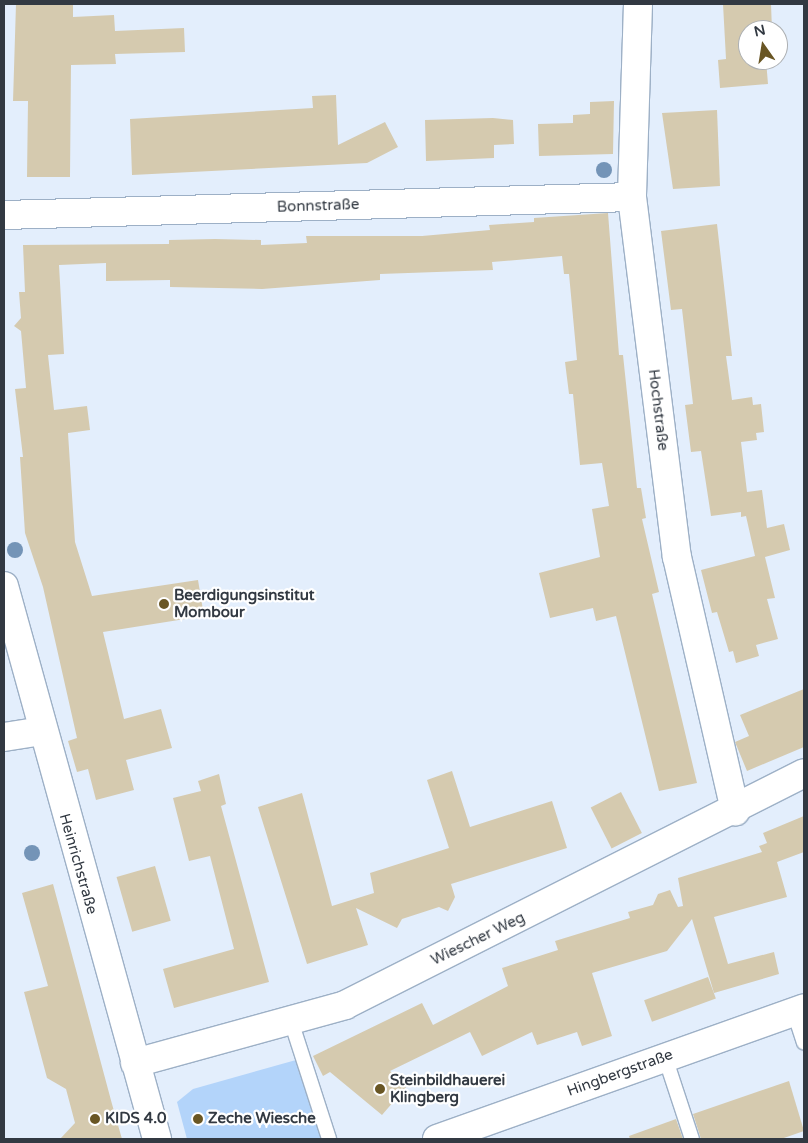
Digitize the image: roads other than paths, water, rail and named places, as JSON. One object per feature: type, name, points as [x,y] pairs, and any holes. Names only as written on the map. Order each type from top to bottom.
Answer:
[{"type":"street","name":"Hochstraße","points":[[638,4],[632,197],[676,557],[735,811]]},
{"type":"street","name":"Bonnstraße","points":[[4,215],[632,197]]},
{"type":"street","name":"Heinrichstraße","points":[[4,586],[41,731],[157,1139]]},
{"type":"street","points":[[4,737],[41,731]]},
{"type":"street","name":"Wiescher Weg","points":[[135,1063],[345,1005],[735,811],[804,773]]},
{"type":"street","name":"Hingbergstraße","points":[[438,1139],[799,1010]]},
{"type":"lane","points":[[799,1010],[804,1042]]},
{"type":"lane","points":[[291,1021],[329,1139]]},
{"type":"lane","points":[[665,1057],[692,1139]]},
{"type":"place","name":"Beerdigungsinstitut Mombour","points":[[164,604]]},
{"type":"place","name":"Steinbildhauerei Klingberg","points":[[380,1089]]},
{"type":"place","name":"KIDS 4.0","points":[[95,1119]]},
{"type":"place","name":"Zeche Wiesche","points":[[198,1119]]}]
